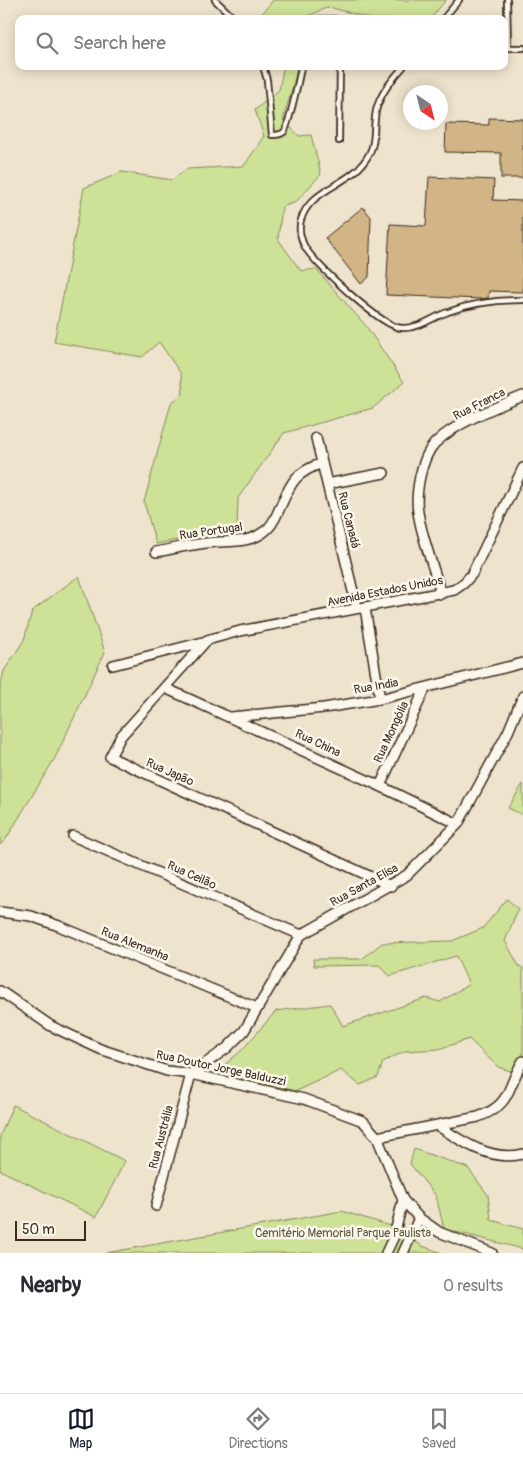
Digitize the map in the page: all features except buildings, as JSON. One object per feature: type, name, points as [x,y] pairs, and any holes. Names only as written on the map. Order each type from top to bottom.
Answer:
[{"type":"street","name":"Rua Franca","points":[[441,594],[418,515],[416,496],[418,482],[429,453],[435,443],[447,435],[484,413],[523,396]]},
{"type":"street","name":"Rua Canadá","points":[[316,438],[361,608],[380,699]]},
{"type":"street","name":"Rua Portugal","points":[[156,552],[205,543],[237,542],[259,536],[267,530],[274,520],[297,475],[305,469],[322,463]]},
{"type":"street","name":"Avenida Estados Unidos","points":[[207,640],[240,631],[454,590],[472,574],[523,468]]},
{"type":"street","points":[[328,484],[384,473]]},
{"type":"street","points":[[113,665],[207,640]]},
{"type":"street","name":"Rua Japão","points":[[207,640],[121,736],[110,756],[391,886]]},
{"type":"street","name":"Rua India","points":[[231,717],[380,699],[523,663]]},
{"type":"street","name":"Rua China","points":[[166,688],[380,786],[458,824]]},
{"type":"street","name":"Rua Mongólia","points":[[380,786],[425,689]]},
{"type":"street","name":"Rua Santa Elisa","points":[[301,935],[391,886],[422,862],[458,824],[508,732],[523,696]]},
{"type":"street","name":"Rua Ceilão","points":[[74,836],[301,935]]},
{"type":"street","name":"Rua Alemanha","points":[[0,912],[31,916],[59,926],[257,1008]]},
{"type":"street","points":[[191,1074],[227,1048],[244,1031],[301,935]]},
{"type":"street","name":"Rua Doutor Jorge Balduzzi","points":[[0,991],[51,1026],[100,1049],[167,1071],[191,1074],[304,1099],[363,1121],[377,1137],[402,1200]]},
{"type":"street","points":[[377,1137],[478,1117],[500,1106],[508,1095],[523,1061]]},
{"type":"street","name":"Rua Austrália","points":[[156,1206],[191,1074]]},
{"type":"street","points":[[437,1125],[468,1144],[490,1153],[508,1157],[523,1154]]},
{"type":"street","points":[[402,1200],[419,1218],[439,1232],[492,1253]]},
{"type":"street","points":[[386,1253],[396,1231],[402,1200]]},
{"type":"street","points":[[403,1253],[419,1218]]},
{"type":"lane","points":[[215,0],[231,15]]},
{"type":"lane","points":[[446,15],[458,0]]},
{"type":"lane","points":[[507,0],[507,15]]},
{"type":"lane","points":[[508,48],[523,48]]},
{"type":"lane","points":[[264,70],[271,113],[270,132],[272,135],[277,136],[284,132],[289,122],[300,70]]},
{"type":"lane","points":[[339,141],[340,70]]},
{"type":"lane","points":[[401,70],[386,88],[376,112],[375,138],[364,164],[306,208],[300,221],[301,237],[306,248],[334,280],[374,313],[400,328],[412,328],[447,312],[473,304],[500,300],[523,300]]},
{"type":"green space","points":[[273,0],[446,0],[433,15],[358,15],[329,7],[310,15],[261,15]]},
{"type":"green space","points":[[283,70],[297,70],[283,120],[299,136],[311,135],[321,174],[296,202],[282,207],[278,239],[301,271],[316,269],[366,326],[404,382],[373,408],[284,433],[238,498],[237,529],[156,544],[144,502],[171,403],[183,394],[181,374],[159,342],[142,357],[54,342],[84,188],[122,172],[172,180],[187,169],[244,166],[264,136],[255,110],[279,90]]},
{"type":"green space","points":[[79,576],[105,652],[55,758],[6,839],[0,845],[0,688],[4,671],[24,640],[32,611]]},
{"type":"green space","points":[[523,784],[523,815],[508,808]]},
{"type":"green space","points":[[507,899],[518,909],[505,941],[519,966],[523,968],[523,1075],[498,1067],[469,1039],[439,1049],[405,1051],[383,1062],[378,1077],[360,1085],[341,1070],[296,1091],[214,1074],[243,1049],[276,1011],[330,1004],[343,1026],[426,998],[440,1002],[469,984],[456,956],[390,976],[379,965],[314,966],[313,959],[362,959],[382,943],[452,941],[483,928]]},
{"type":"green space","points":[[13,1105],[125,1161],[96,1217],[0,1170],[0,1136]]},
{"type":"green space","points":[[414,1149],[468,1168],[488,1195],[491,1220],[523,1229],[523,1249],[444,1229],[436,1196],[410,1164]]},
{"type":"green space","name":"Cemitério Memorial Parque Paulista","points":[[342,1211],[391,1226],[422,1246],[442,1253],[106,1253]]}]
